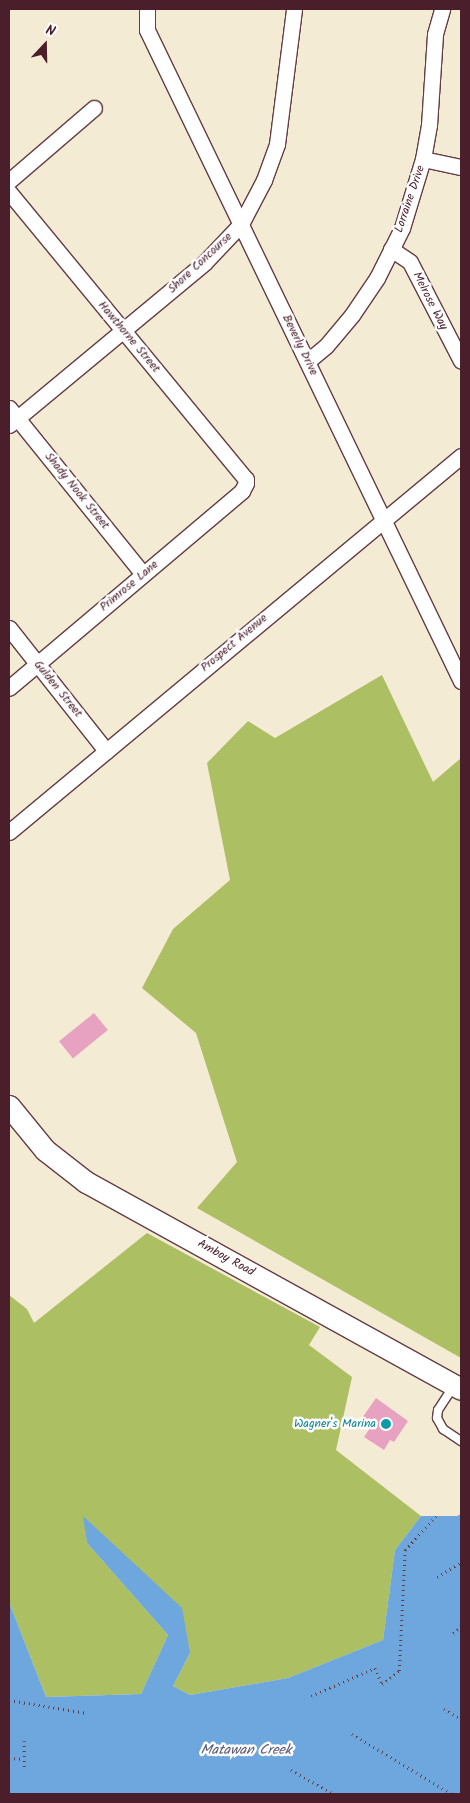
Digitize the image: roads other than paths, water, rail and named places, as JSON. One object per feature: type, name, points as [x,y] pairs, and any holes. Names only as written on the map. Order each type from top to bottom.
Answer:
[{"type":"main road","name":"Amboy Road","points":[[9,1106],[46,1150],[86,1182],[458,1387]]},
{"type":"street","name":"Beverly Drive","points":[[146,9],[147,30],[461,680]]},
{"type":"street","name":"Shore Concourse","points":[[12,417],[123,331],[205,262],[241,224],[264,180],[276,144],[283,109],[288,47],[294,9]]},
{"type":"street","name":"Lorraine Drive","points":[[308,361],[326,346],[352,315],[377,278],[402,228],[424,159],[429,125],[433,47],[442,9]]},
{"type":"street","points":[[9,181],[94,108]]},
{"type":"street","points":[[424,159],[461,167]]},
{"type":"street","name":"Hawthorne Street","points":[[9,192],[246,479],[246,483]]},
{"type":"street","name":"Melrose Way","points":[[391,249],[410,262],[461,361]]},
{"type":"street","name":"Shady Nook Street","points":[[12,417],[143,574]]},
{"type":"street","name":"Prospect Avenue","points":[[9,832],[461,456]]},
{"type":"street","name":"Primrose Lane","points":[[9,688],[242,492],[246,483]]},
{"type":"street","name":"Gulden Street","points":[[9,628],[106,751]]},
{"type":"lane","points":[[458,1387],[438,1410],[438,1418],[443,1430],[461,1441]]},
{"type":"water","name":"Matawan Creek","points":[[461,1514],[461,1794],[9,1794],[9,1602],[46,1697],[141,1694],[168,1635],[87,1543],[83,1516],[182,1608],[190,1653],[173,1686],[190,1695],[288,1678],[383,1640],[395,1550],[421,1516],[457,1516]]},
{"type":"place","name":"Wagner's Marina","points":[[386,1424]]}]
